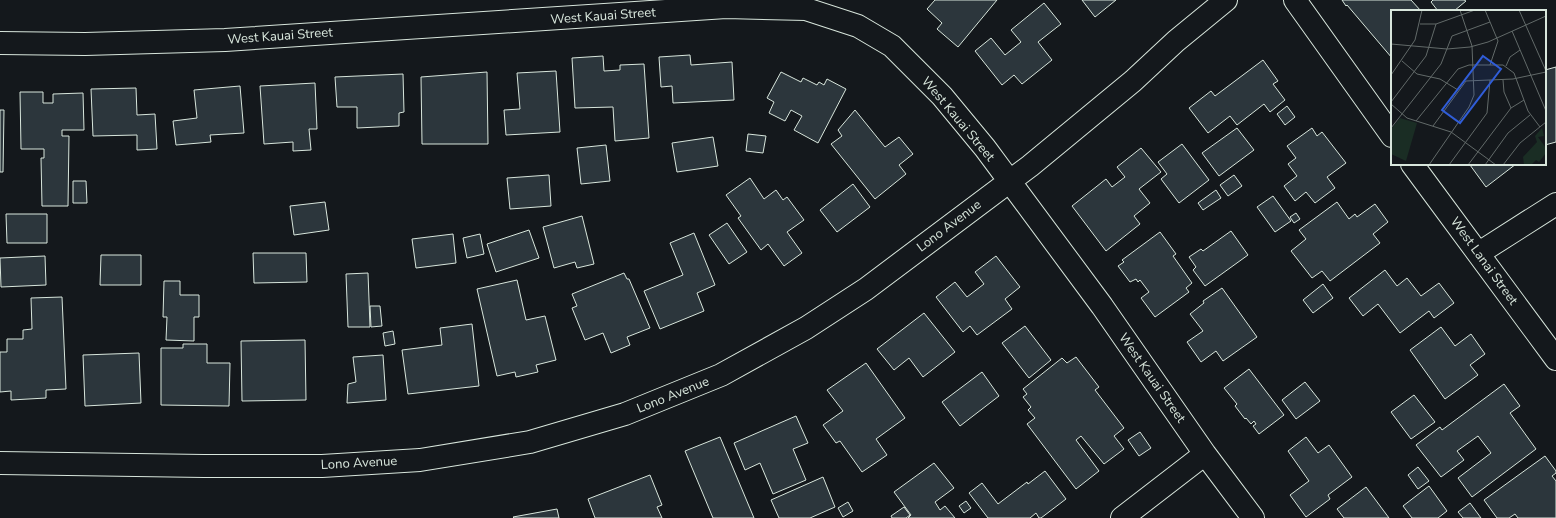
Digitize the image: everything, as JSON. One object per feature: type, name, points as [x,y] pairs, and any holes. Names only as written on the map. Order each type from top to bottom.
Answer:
[{"type":"street","name":"Lono Avenue","points":[[0,463],[322,466],[420,460],[530,442],[626,414],[721,375],[806,328],[866,289],[1030,166],[1133,81],[1226,0]]},
{"type":"street","points":[[1295,0],[1391,135]]},
{"type":"street","name":"West Kauai Street","points":[[0,43],[85,44],[225,40],[582,9],[726,7],[806,9],[858,26],[892,46],[942,96],[985,148],[1102,306],[1253,518]]},
{"type":"street","name":"West Lanai Street","points":[[1413,165],[1556,359]]},
{"type":"street","points":[[1479,253],[1556,204]]},
{"type":"street","points":[[1122,518],[1206,454]]},
{"type":"building","points":[[935,0],[997,0],[958,47],[937,29],[942,23],[927,9]]},
{"type":"building","points":[[1082,0],[1116,0],[1095,17]]},
{"type":"building","points":[[1342,0],[1411,0],[1420,10],[1391,10],[1391,57],[1347,5],[1346,6]]},
{"type":"building","points":[[1433,0],[1466,1],[1455,10],[1437,10],[1431,2]]},
{"type":"building","points":[[1044,3],[1061,24],[1038,42],[1052,60],[1022,84],[1014,75],[1002,85],[975,51],[991,38],[1005,55],[1021,42],[1011,30]]},
{"type":"building","points":[[690,55],[691,65],[732,62],[734,100],[673,103],[672,86],[661,87],[659,57]]},
{"type":"building","points":[[603,56],[604,71],[620,70],[620,65],[644,64],[649,138],[615,141],[613,107],[575,108],[572,58]]},
{"type":"building","points":[[1263,60],[1278,81],[1273,84],[1285,100],[1270,112],[1264,104],[1237,125],[1230,116],[1208,133],[1189,108],[1211,91],[1215,96]]},
{"type":"building","points":[[1556,67],[1556,142],[1546,145],[1546,70]]},
{"type":"building","points":[[556,71],[560,132],[506,135],[504,110],[520,109],[517,73]]},
{"type":"building","points":[[487,72],[488,144],[422,144],[421,77]]},
{"type":"building","points":[[781,72],[801,82],[803,78],[817,85],[819,82],[824,85],[827,79],[846,89],[818,143],[794,130],[802,116],[791,110],[785,121],[769,113],[774,102],[767,98]]},
{"type":"building","points":[[403,74],[404,112],[399,113],[399,126],[357,128],[357,107],[337,107],[335,77]]},
{"type":"building","points":[[315,83],[317,129],[309,129],[311,150],[293,151],[293,142],[264,144],[260,86]]},
{"type":"building","points":[[240,86],[244,133],[210,135],[211,142],[176,145],[173,121],[197,118],[194,90]]},
{"type":"building","points":[[136,88],[137,115],[155,114],[157,149],[137,150],[137,135],[93,136],[91,89]]},
{"type":"building","points":[[20,92],[43,92],[43,103],[53,103],[53,94],[83,93],[84,130],[62,130],[62,136],[69,136],[68,206],[42,206],[41,158],[44,158],[44,149],[21,149]]},
{"type":"building","points":[[1287,106],[1295,117],[1285,125],[1277,114]]},
{"type":"building","points":[[0,110],[4,110],[3,172],[0,172]]},
{"type":"building","points":[[855,110],[885,147],[899,137],[913,154],[899,165],[906,174],[875,199],[831,144],[842,136],[838,130]]},
{"type":"building","points":[[1237,128],[1254,150],[1219,176],[1202,153]]},
{"type":"building","points":[[1312,128],[1317,136],[1322,132],[1346,163],[1327,177],[1335,188],[1315,203],[1306,192],[1295,201],[1284,186],[1297,176],[1288,164],[1296,158],[1287,146]]},
{"type":"building","points":[[748,134],[766,136],[763,153],[746,151]]},
{"type":"building","points":[[713,137],[718,166],[677,172],[672,143]]},
{"type":"building","points":[[1182,144],[1209,180],[1179,203],[1161,179],[1167,174],[1158,162]]},
{"type":"building","points":[[606,145],[610,181],[581,184],[577,148]]},
{"type":"building","points":[[1141,148],[1161,172],[1139,189],[1150,203],[1134,216],[1140,224],[1106,251],[1072,206],[1106,179],[1112,187],[1125,177],[1117,167]]},
{"type":"building","points":[[1470,165],[1515,165],[1486,187]]},
{"type":"building","points":[[549,175],[551,206],[510,209],[507,178]]},
{"type":"building","points":[[1234,175],[1242,186],[1228,196],[1220,185]]},
{"type":"building","points":[[750,178],[764,199],[776,190],[783,200],[787,197],[804,220],[787,232],[802,253],[784,266],[768,244],[761,250],[738,218],[741,216],[726,195]]},
{"type":"building","points":[[73,181],[86,181],[87,203],[73,203]]},
{"type":"building","points":[[853,184],[870,207],[837,232],[820,210]]},
{"type":"building","points":[[1216,190],[1221,198],[1203,210],[1198,203]]},
{"type":"building","points":[[1273,196],[1291,221],[1275,232],[1257,207]]},
{"type":"building","points":[[325,202],[329,230],[294,235],[290,206]]},
{"type":"building","points":[[1337,202],[1349,219],[1355,214],[1357,217],[1375,204],[1388,222],[1373,234],[1380,243],[1330,281],[1322,271],[1312,278],[1291,251],[1306,239],[1299,230]]},
{"type":"building","points":[[1296,213],[1300,219],[1294,223],[1290,217]]},
{"type":"building","points":[[6,214],[47,214],[47,243],[7,243]]},
{"type":"building","points":[[582,216],[594,264],[577,268],[575,262],[554,268],[543,227]]},
{"type":"building","points":[[727,223],[747,252],[729,264],[709,235]]},
{"type":"building","points":[[529,230],[539,258],[496,272],[487,244]]},
{"type":"building","points":[[1231,231],[1248,255],[1205,286],[1193,270],[1196,267],[1189,257],[1201,249],[1203,251]]},
{"type":"building","points":[[1160,232],[1176,254],[1173,256],[1192,283],[1186,288],[1189,292],[1155,317],[1141,298],[1149,292],[1140,280],[1138,282],[1136,279],[1130,282],[1118,266],[1124,262],[1122,260]]},
{"type":"building","points":[[694,233],[715,285],[697,293],[704,311],[660,329],[644,291],[683,275],[670,243]]},
{"type":"building","points":[[453,234],[456,263],[416,268],[412,239]]},
{"type":"building","points":[[480,234],[484,254],[467,258],[463,238]]},
{"type":"building","points":[[253,253],[306,253],[307,282],[254,283]]},
{"type":"building","points":[[101,255],[141,255],[141,285],[100,285]]},
{"type":"building","points":[[45,256],[46,285],[1,287],[0,258]]},
{"type":"building","points":[[996,256],[1020,287],[1005,299],[1012,309],[977,335],[970,326],[963,332],[936,297],[955,282],[967,297],[984,284],[975,272]]},
{"type":"building","points":[[1385,270],[1397,286],[1407,278],[1421,296],[1439,283],[1454,303],[1434,318],[1429,311],[1400,333],[1378,304],[1363,316],[1349,298]]},
{"type":"building","points":[[368,273],[370,327],[348,327],[346,274]]},
{"type":"building","points":[[624,273],[627,279],[629,279],[650,328],[627,337],[630,345],[611,353],[603,333],[585,340],[572,308],[577,306],[572,294]]},
{"type":"building","points":[[517,280],[526,320],[545,316],[556,360],[536,365],[538,372],[516,377],[515,372],[497,376],[477,289]]},
{"type":"building","points":[[164,281],[180,281],[180,295],[199,295],[199,317],[194,317],[194,341],[166,340],[167,317],[163,317]]},
{"type":"building","points":[[1323,284],[1333,298],[1313,313],[1303,300]]},
{"type":"building","points":[[1222,288],[1257,337],[1223,361],[1216,351],[1201,362],[1187,342],[1203,331],[1190,314],[1204,303],[1203,301]]},
{"type":"building","points":[[62,297],[66,389],[46,390],[46,398],[11,400],[11,391],[0,392],[0,352],[7,352],[7,339],[23,339],[23,330],[32,329],[31,298]]},
{"type":"building","points":[[370,306],[380,306],[382,326],[371,327]]},
{"type":"building","points":[[924,313],[955,352],[923,377],[909,358],[894,370],[877,349]]},
{"type":"building","points":[[472,324],[479,386],[408,394],[402,350],[442,345],[440,328]]},
{"type":"building","points":[[1025,326],[1051,360],[1029,378],[1002,343]]},
{"type":"building","points":[[1441,327],[1455,346],[1471,334],[1485,354],[1470,365],[1478,375],[1445,399],[1410,350]]},
{"type":"building","points":[[393,331],[395,344],[385,346],[383,333]]},
{"type":"building","points":[[305,340],[306,400],[242,401],[241,341]]},
{"type":"building","points":[[183,344],[207,344],[207,363],[230,363],[229,406],[161,405],[161,348],[183,348]]},
{"type":"building","points":[[139,353],[141,403],[85,406],[83,355]]},
{"type":"building","points":[[383,355],[386,400],[347,403],[348,384],[356,382],[353,357]]},
{"type":"building","points":[[1076,357],[1099,387],[1095,390],[1124,428],[1114,436],[1124,449],[1104,464],[1081,436],[1076,440],[1099,471],[1076,489],[1027,424],[1035,418],[1028,410],[1031,407],[1023,397],[1027,394],[1023,389],[1062,358],[1067,363]]},
{"type":"building","points":[[866,363],[905,418],[876,439],[887,455],[862,472],[840,441],[836,443],[823,425],[843,411],[827,390]]},
{"type":"building","points":[[1249,369],[1284,415],[1259,434],[1253,426],[1256,424],[1254,421],[1251,424],[1246,418],[1245,419],[1235,406],[1237,404],[1224,388]]},
{"type":"building","points":[[982,372],[999,396],[960,426],[942,402]]},
{"type":"building","points":[[1305,382],[1320,401],[1296,419],[1282,400]]},
{"type":"building","points":[[1504,384],[1520,406],[1510,413],[1536,449],[1472,497],[1458,478],[1491,453],[1478,436],[1457,451],[1464,460],[1441,477],[1416,445],[1440,427],[1442,430]]},
{"type":"building","points":[[1414,395],[1435,422],[1411,439],[1391,412]]},
{"type":"building","points":[[796,416],[808,443],[793,449],[806,480],[773,494],[760,463],[745,470],[734,443]]},
{"type":"building","points":[[1140,432],[1151,448],[1139,456],[1128,440]]},
{"type":"building","points":[[720,437],[754,518],[713,518],[685,451]]},
{"type":"building","points":[[1306,437],[1318,453],[1329,445],[1352,477],[1328,495],[1330,499],[1306,517],[1290,495],[1309,481],[1288,451]]},
{"type":"building","points":[[1545,456],[1556,471],[1556,473],[1552,476],[1556,481],[1556,518],[1518,518],[1515,514],[1509,518],[1497,518],[1484,500]]},
{"type":"building","points":[[934,463],[954,488],[935,502],[940,510],[945,506],[955,518],[908,518],[911,515],[894,492]]},
{"type":"building","points":[[1418,467],[1429,481],[1418,489],[1408,475]]},
{"type":"building","points":[[1045,471],[1066,499],[1041,518],[1039,518],[1036,513],[1030,518],[988,518],[969,493],[982,483],[998,504],[1027,482],[1028,484]]},
{"type":"building","points":[[650,475],[662,505],[657,507],[662,518],[595,518],[588,499]]},
{"type":"building","points":[[823,477],[835,507],[810,518],[779,518],[771,500]]},
{"type":"building","points":[[1429,486],[1447,511],[1438,518],[1412,518],[1403,506]]},
{"type":"building","points":[[1366,487],[1389,518],[1344,518],[1337,509]]},
{"type":"building","points":[[966,501],[971,508],[964,513],[959,506]]},
{"type":"building","points":[[848,502],[853,511],[843,517],[838,508]]},
{"type":"building","points":[[1470,503],[1481,518],[1463,518],[1458,512]]},
{"type":"building","points":[[904,507],[910,515],[906,518],[892,518],[891,516]]},
{"type":"building","points":[[557,509],[559,518],[513,517]]}]
